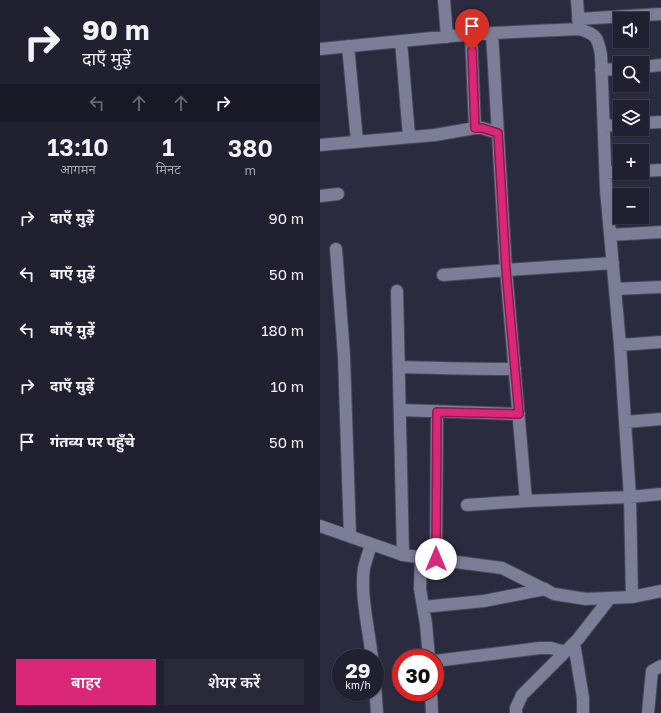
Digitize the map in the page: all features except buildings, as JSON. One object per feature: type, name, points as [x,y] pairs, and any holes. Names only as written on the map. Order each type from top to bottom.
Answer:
[{"type":"street","points":[[444,0],[447,37]]},
{"type":"street","points":[[577,0],[579,24]]},
{"type":"street","points":[[320,49],[492,33],[661,14]]},
{"type":"street","points":[[579,24],[594,34],[598,39],[601,55],[610,235],[626,422],[630,497],[632,597]]},
{"type":"street","points":[[492,33],[506,270],[526,501]]},
{"type":"street","points":[[471,35],[475,128]]},
{"type":"street","points":[[401,41],[409,136]]},
{"type":"street","points":[[348,46],[357,141]]},
{"type":"street","points":[[649,67],[661,66]]},
{"type":"street","points":[[601,70],[613,69]]},
{"type":"street","points":[[649,123],[661,122]]},
{"type":"street","points":[[605,126],[613,125]]},
{"type":"street","points":[[320,145],[409,136],[435,135],[475,128],[482,128],[498,133]]},
{"type":"street","points":[[649,171],[661,170]]},
{"type":"street","points":[[606,173],[613,172]]},
{"type":"street","points":[[320,196],[338,194]]},
{"type":"street","points":[[610,235],[661,232]]},
{"type":"street","points":[[336,249],[344,356],[350,536]]},
{"type":"street","points":[[443,275],[613,262]]},
{"type":"street","points":[[615,289],[661,287]]},
{"type":"street","points":[[397,291],[403,555]]},
{"type":"street","points":[[620,345],[661,342]]},
{"type":"street","points":[[399,366],[468,369],[515,369]]},
{"type":"street","points":[[400,410],[519,414]]},
{"type":"street","points":[[436,559],[437,412]]},
{"type":"street","points":[[626,422],[661,419]]},
{"type":"street","points":[[467,505],[630,497],[661,494]]},
{"type":"street","points":[[320,526],[403,555],[502,568],[554,594],[586,599],[632,597],[661,592]]},
{"type":"street","points":[[371,544],[364,568],[363,580],[371,649]]},
{"type":"street","points":[[421,558],[420,589],[428,649]]},
{"type":"street","points":[[423,607],[484,601],[545,590]]},
{"type":"street","points":[[516,713],[516,708],[522,695],[574,643],[610,598]]},
{"type":"street","points":[[574,643],[583,698],[583,713]]},
{"type":"street","points":[[444,661],[540,648],[551,648],[565,652]]},
{"type":"street","points":[[648,713],[652,671],[661,666]]},
{"type":"street","points":[[376,701],[377,713]]},
{"type":"street","points":[[431,701],[432,713]]},
{"type":"route","points":[[436,559],[437,412],[519,414],[506,270],[498,133],[482,128],[475,128],[472,50]]}]
